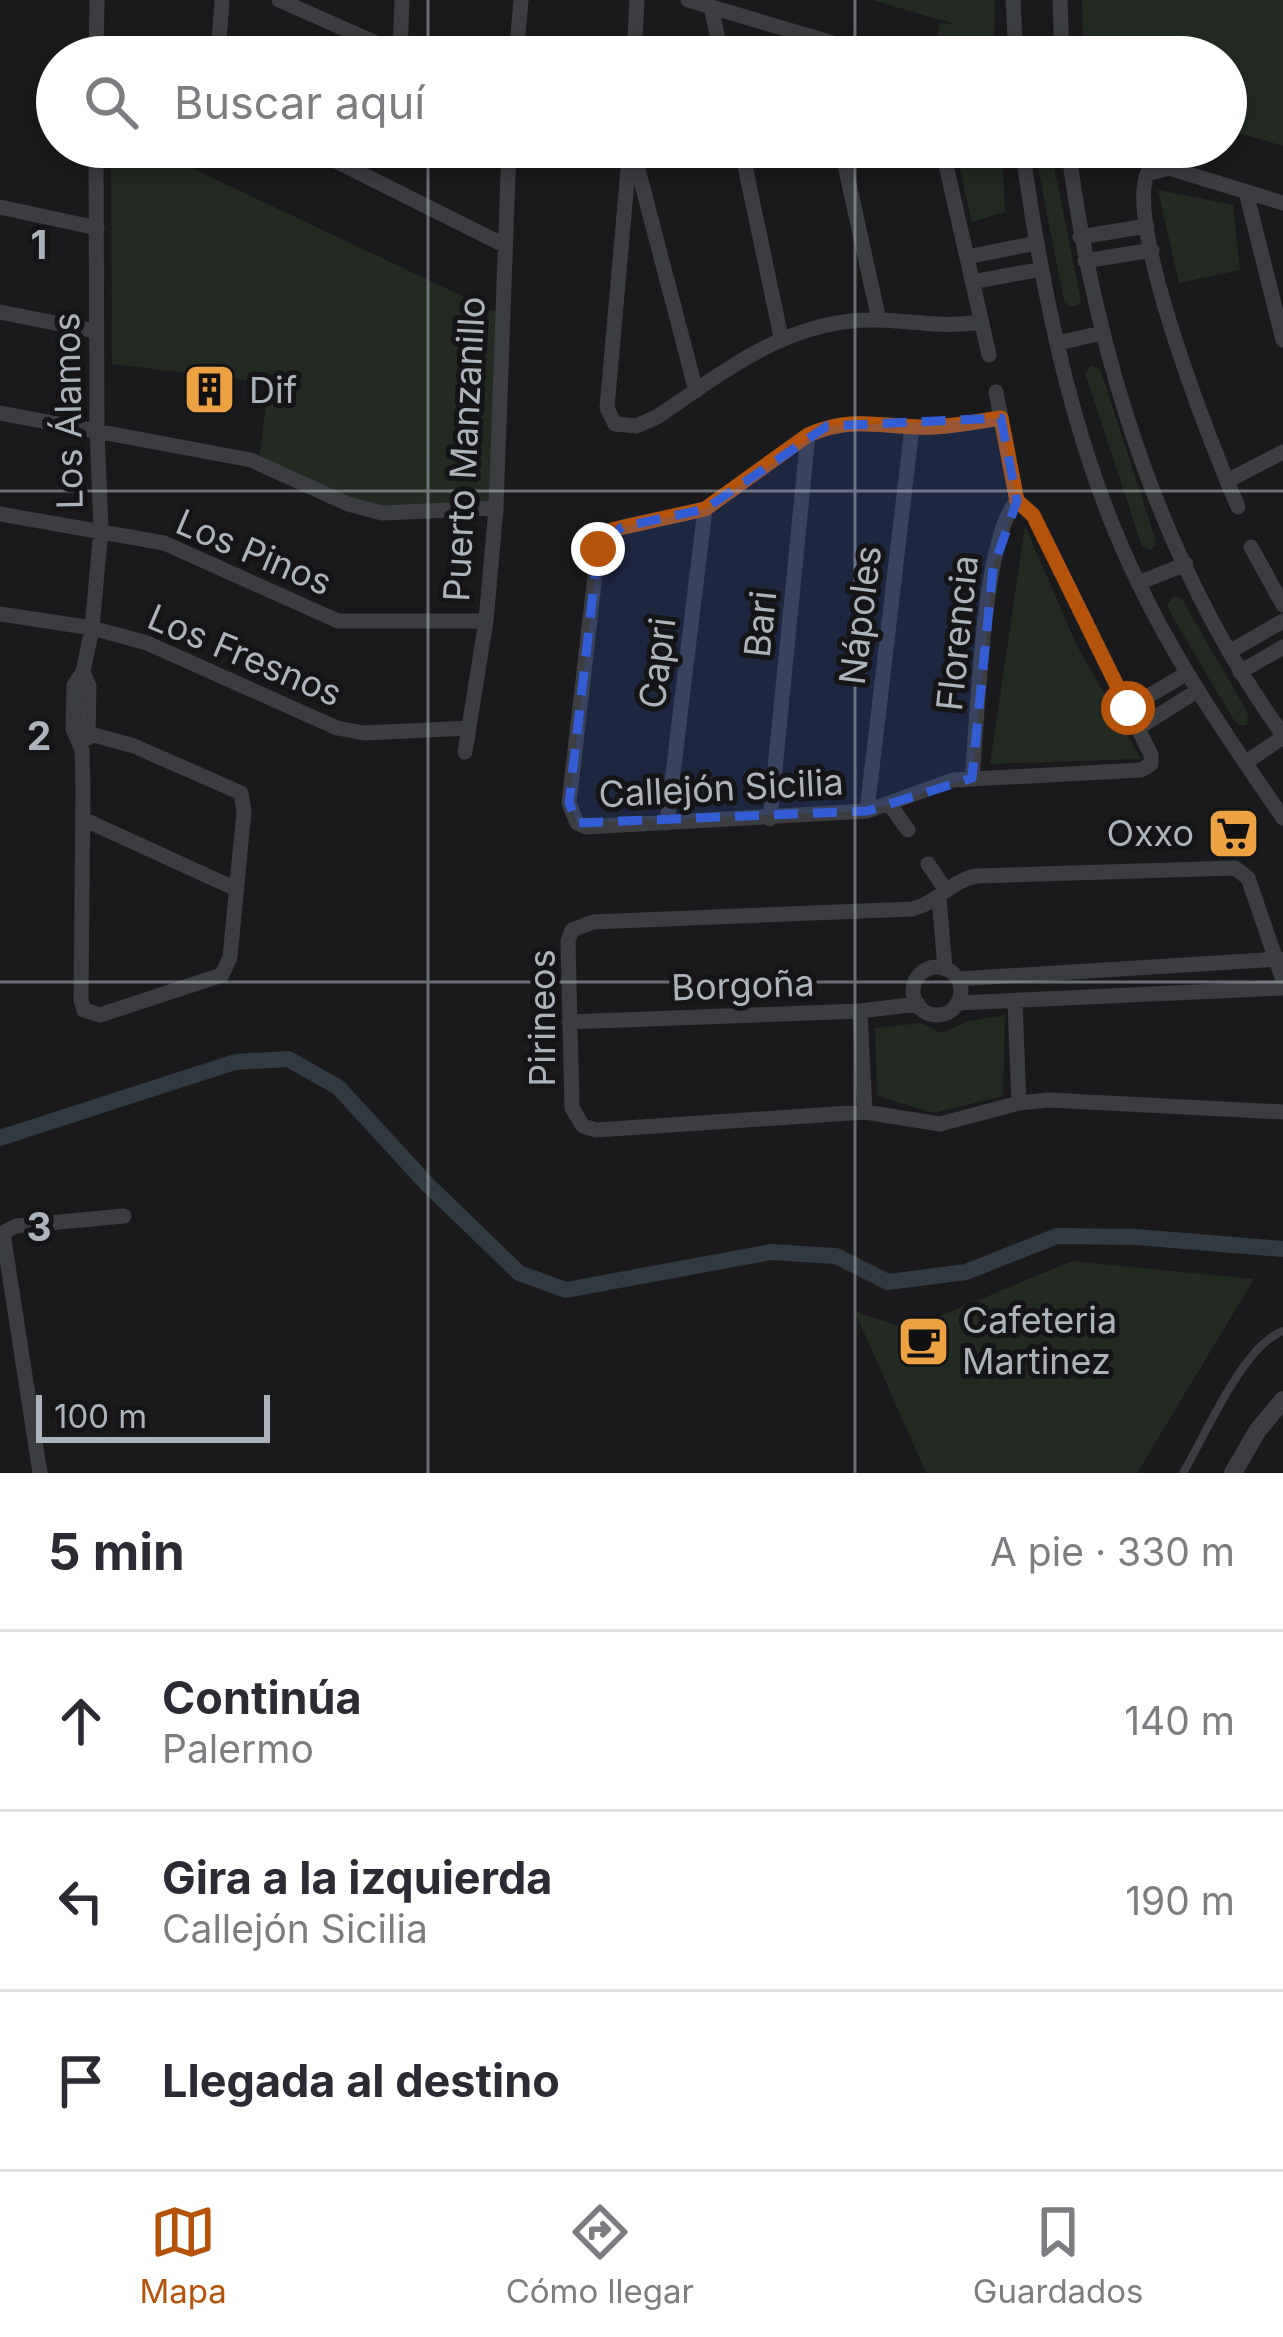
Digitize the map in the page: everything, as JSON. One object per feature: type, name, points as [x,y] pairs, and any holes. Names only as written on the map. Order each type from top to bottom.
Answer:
[{"type":"street","points":[[96,36],[97,0]]},
{"type":"street","points":[[219,36],[222,0]]},
{"type":"street","points":[[279,0],[361,36]]},
{"type":"street","points":[[402,0],[403,36]]},
{"type":"street","points":[[518,36],[521,0]]},
{"type":"street","points":[[635,36],[637,0]]},
{"type":"street","points":[[688,0],[788,36]]},
{"type":"street","points":[[1012,0],[1015,36]]},
{"type":"street","points":[[1060,0],[1061,36]]},
{"type":"street","points":[[711,7],[717,36]]},
{"type":"street","name":"Los Álamos","points":[[73,729],[74,686],[92,628],[101,529],[96,168]]},
{"type":"street","points":[[350,168],[504,245]]},
{"type":"street","name":"Puerto Manzanillo","points":[[465,752],[486,621],[496,508],[508,168]]},
{"type":"street","points":[[629,168],[609,416],[624,428],[636,426],[781,337],[838,323],[879,320],[947,327],[981,322]]},
{"type":"street","points":[[637,168],[695,391]]},
{"type":"street","points":[[745,168],[781,337]]},
{"type":"street","points":[[846,168],[879,320]]},
{"type":"street","points":[[947,168],[989,355]]},
{"type":"street","points":[[1025,168],[1058,343],[1094,467],[1138,583],[1186,674],[1283,818]]},
{"type":"street","points":[[1071,168],[1085,261],[1121,403],[1186,564],[1240,672],[1283,736],[1245,763]]},
{"type":"street","points":[[1238,507],[1190,388],[1152,250],[1143,186],[1148,174],[1169,168],[1283,203]]},
{"type":"street","points":[[1246,192],[1283,340]]},
{"type":"street","points":[[0,207],[97,228]]},
{"type":"street","points":[[1080,237],[1147,226]]},
{"type":"street","points":[[967,257],[1036,243]]},
{"type":"street","points":[[1085,261],[1152,250]]},
{"type":"street","points":[[972,282],[1042,269]]},
{"type":"street","points":[[0,312],[95,332]]},
{"type":"street","points":[[1058,343],[1102,334]]},
{"type":"street","points":[[996,392],[1017,501],[1033,515],[1138,728],[1197,691]]},
{"type":"street","points":[[0,413],[251,460],[349,504],[382,513],[496,508]]},
{"type":"street","name":"Callejón Sicilia","points":[[1001,418],[912,427],[853,421],[808,435],[705,509],[611,530],[598,549],[568,803],[571,815],[586,826],[867,811],[931,786],[972,778],[1141,770],[1151,764],[1151,755],[1138,728]]},
{"type":"street","name":"Nápoles","points":[[867,811],[912,427]]},
{"type":"street","name":"Bari","points":[[770,818],[808,435]]},
{"type":"street","points":[[1227,481],[1283,452]]},
{"type":"street","name":"Florencia","points":[[972,778],[993,568],[1000,530],[1017,501]]},
{"type":"street","name":"Capri","points":[[667,824],[705,509]]},
{"type":"street","name":"Los Pinos","points":[[0,514],[164,543],[338,621],[486,621]]},
{"type":"street","points":[[1251,547],[1277,577],[1283,605]]},
{"type":"street","points":[[1138,583],[1186,564]]},
{"type":"street","name":"Los Fresnos","points":[[0,614],[92,628],[147,643],[337,728],[364,733],[469,728]]},
{"type":"street","points":[[1229,652],[1283,621]]},
{"type":"street","points":[[1240,672],[1283,647]]},
{"type":"street","points":[[82,672],[88,686],[91,734],[82,750]]},
{"type":"street","points":[[1128,708],[1186,674]]},
{"type":"street","points":[[73,729],[134,746],[241,793],[244,811],[230,957],[222,975],[118,1012],[90,1015],[81,1000],[82,750],[73,729]]},
{"type":"street","points":[[890,805],[908,830]]},
{"type":"street","points":[[83,819],[236,889]]},
{"type":"street","points":[[928,864],[943,893],[958,1003]]},
{"type":"street","name":"Pirineos","points":[[1283,984],[1280,960],[1248,878],[1235,868],[977,876],[964,878],[913,908],[579,925],[568,941],[572,1108],[583,1126],[596,1130],[865,1112],[940,1124],[1018,1102],[1103,1101],[1283,1112]]},
{"type":"street","points":[[1280,960],[951,974],[930,968],[918,977],[914,991],[918,1004],[938,1015],[958,1003],[1283,984]]},
{"type":"street","points":[[1015,1003],[1018,1102]]},
{"type":"street","name":"Borgoña","points":[[569,1022],[860,1011],[918,1004]]},
{"type":"street","points":[[860,1011],[865,1112]]},
{"type":"street","points":[[40,1473],[3,1234],[16,1226],[124,1216]]},
{"type":"street","points":[[1233,1473],[1258,1430],[1283,1400]]},
{"type":"lane","points":[[1183,1473],[1251,1356],[1269,1336],[1283,1331]]},
{"type":"highlighted area","points":[[1001,418],[1017,501],[993,568],[972,778],[867,811],[577,823],[569,803],[598,549],[622,527],[705,509],[827,426]]},
{"type":"shaded area","points":[[872,0],[995,0],[994,36],[938,36],[940,23],[958,25]]},
{"type":"shaded area","points":[[1082,0],[1283,0],[1283,146],[1247,135],[1247,36],[1083,36]]},
{"type":"shaded area","points":[[111,168],[191,168],[496,312],[490,503],[385,511],[352,502],[259,458],[269,383],[112,364]]},
{"type":"shaded area","points":[[960,168],[1003,168],[1005,212],[972,222]]},
{"type":"shaded area","points":[[1038,168],[1054,168],[1081,300],[1077,306],[1064,301]]},
{"type":"shaded area","points":[[1158,190],[1233,205],[1240,270],[1179,283]]},
{"type":"shaded area","points":[[1091,366],[1100,369],[1155,538],[1156,545],[1150,550],[1142,546],[1085,373]]},
{"type":"shaded area","points":[[1025,526],[1076,644],[1141,759],[990,764]]},
{"type":"shaded area","points":[[1174,596],[1182,599],[1248,713],[1247,725],[1233,719],[1175,621],[1167,605]]},
{"type":"shaded area","points":[[1005,1015],[1003,1096],[934,1113],[877,1096],[875,1028],[921,1023],[941,1033],[969,1021]]},
{"type":"shaded area","points":[[1072,1261],[1254,1279],[1137,1473],[926,1473],[855,1312],[909,1329]]},
{"type":"waterway","points":[[0,1138],[235,1062],[288,1059],[338,1087],[427,1184],[519,1273],[566,1290],[771,1252],[836,1256],[888,1282],[966,1272],[1057,1236],[1283,1249]]},
{"type":"place","name":"Dif","points":[[210,390]]},
{"type":"place","name":"Oxxo","points":[[1233,833]]},
{"type":"place","name":"Cafeteria Martinez","points":[[923,1341]]},
{"type":"route","points":[[598,549],[611,530],[705,509],[827,426],[853,421],[936,427],[1001,418],[1017,501],[1033,515],[1128,708]]}]
